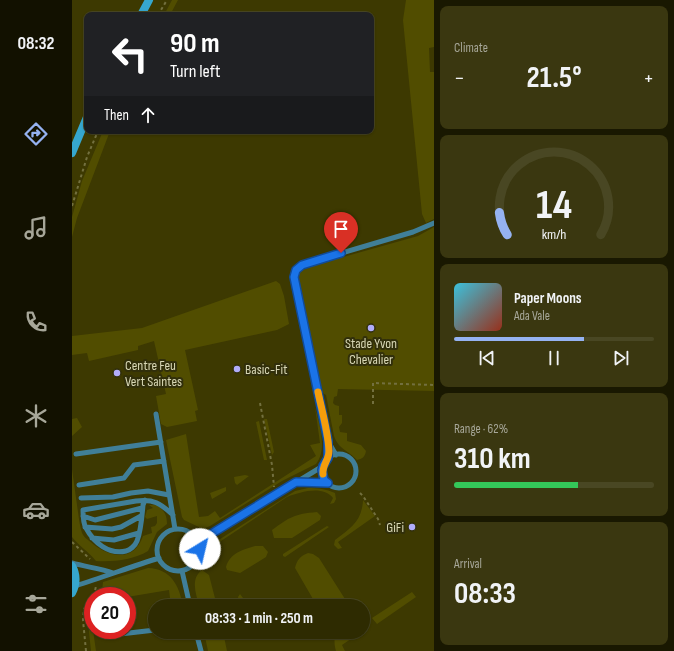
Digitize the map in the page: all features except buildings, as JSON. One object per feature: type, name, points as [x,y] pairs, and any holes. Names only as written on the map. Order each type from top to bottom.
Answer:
[{"type":"main road","points":[[143,12],[149,0]]},
{"type":"main road","points":[[72,154],[84,124]]},
{"type":"main road","points":[[72,565],[76,574],[74,589]]},
{"type":"lane","points":[[328,458],[328,441],[294,282],[294,273],[302,265],[413,232],[434,223]]},
{"type":"lane","points":[[156,414],[175,529]]},
{"type":"lane","points":[[328,441],[336,454]]},
{"type":"lane","points":[[76,454],[160,442]]},
{"type":"lane","points":[[198,542],[276,496],[323,466],[328,458],[336,454],[347,456],[351,459],[354,464],[355,474],[350,483],[341,488],[332,486],[323,475],[323,466]]},
{"type":"lane","points":[[79,485],[124,478],[134,465],[164,461]]},
{"type":"lane","points":[[296,482],[328,483]]},
{"type":"lane","points":[[81,498],[113,497],[148,491],[169,496]]},
{"type":"lane","points":[[83,513],[145,500],[159,502],[172,515]]},
{"type":"lane","points":[[83,513],[85,527],[92,538],[103,547],[111,551],[121,552],[129,550],[137,543],[142,508],[145,500]]},
{"type":"lane","points":[[83,513],[95,520],[142,508]]},
{"type":"lane","points":[[85,527],[112,529],[120,528],[141,516]]},
{"type":"lane","points":[[182,529],[194,536],[198,542],[200,549],[196,562],[191,567],[182,571],[171,570],[165,567],[159,558],[157,548],[159,542],[168,531],[182,529]]},
{"type":"lane","points":[[92,538],[114,540],[139,533]]},
{"type":"lane","points":[[74,589],[113,573],[159,558]]},
{"type":"lane","points":[[72,565],[105,570],[113,573]]},
{"type":"lane","points":[[182,571],[188,599]]},
{"type":"lane","points":[[136,632],[148,631]]},
{"type":"lane","points":[[198,639],[201,651]]},
{"type":"path","points":[[160,12],[167,0]]},
{"type":"path","points":[[72,206],[87,157],[97,134]]},
{"type":"path","points":[[373,404],[373,383],[434,386]]},
{"type":"path","points":[[260,403],[272,465],[276,496]]},
{"type":"path","points":[[360,493],[378,519],[380,525]]},
{"type":"path","points":[[84,609],[82,620],[84,636]]},
{"type":"path","points":[[84,639],[86,651]]},
{"type":"shaded area","points":[[172,0],[178,0],[172,12],[166,12]]},
{"type":"shaded area","points":[[406,0],[434,0],[434,47],[429,48],[430,72],[434,72],[434,219],[426,223],[422,214],[403,20]]},
{"type":"shaded area","points":[[102,134],[109,134],[77,218],[72,237],[72,217],[82,181]]},
{"type":"shaded area","name":"Stade Yvon Chevalier","points":[[434,227],[434,391],[338,389],[337,396],[334,397],[333,403],[339,406],[339,415],[342,415],[342,423],[339,427],[340,432],[347,433],[347,441],[361,445],[366,451],[363,457],[357,460],[338,444],[334,436],[326,395],[321,392],[319,387],[298,274],[304,268],[418,236]]},
{"type":"shaded area","points":[[276,281],[280,284],[284,296],[289,324],[277,330],[185,350],[198,410],[195,411],[197,421],[167,427],[161,424],[156,396],[166,394],[154,341],[138,346],[138,350],[89,361],[87,353],[72,355],[72,336],[142,328]]},
{"type":"shaded area","points":[[315,407],[322,436],[320,458],[316,464],[282,481],[203,529],[184,520],[182,517],[166,440],[186,434],[199,517],[208,516],[215,511],[220,518],[316,456],[310,445],[320,443]]},
{"type":"shaded area","points":[[77,418],[82,427],[72,436],[72,419]]},
{"type":"shaded area","points":[[264,419],[267,419],[274,452],[272,455]]},
{"type":"shaded area","points":[[259,421],[267,460],[264,460],[256,422]]},
{"type":"shaded area","points":[[72,469],[82,533],[100,549],[114,554],[128,554],[139,544],[143,536],[152,533],[151,527],[155,526],[157,523],[157,516],[147,519],[145,517],[147,510],[153,508],[149,505],[157,505],[162,509],[166,515],[167,524],[157,532],[148,551],[123,560],[96,561],[72,537]]},
{"type":"shaded area","points":[[245,475],[249,476],[237,485],[235,483],[234,477]]},
{"type":"shaded area","points":[[226,487],[226,491],[212,499],[210,493]]},
{"type":"shaded area","points":[[308,488],[322,489],[335,493],[336,499],[334,503],[330,504],[333,498],[329,494],[317,491],[298,493],[287,497],[218,543],[217,541],[295,491]]},
{"type":"shaded area","points":[[363,500],[375,516],[338,542],[342,548],[338,549],[334,545],[335,540],[351,528],[358,519]]},
{"type":"shaded area","points":[[317,512],[321,516],[320,520],[292,538],[274,538],[272,530],[288,519],[297,515]]},
{"type":"shaded area","points":[[327,526],[329,527],[285,557],[283,556],[283,554]]},
{"type":"shaded area","points":[[255,546],[263,546],[268,552],[266,557],[240,573],[227,570],[226,567],[230,558],[241,551]]},
{"type":"shaded area","points":[[308,553],[319,558],[345,599],[313,599],[295,568],[299,559]]},
{"type":"shaded area","points":[[148,568],[156,569],[163,571],[173,580],[181,599],[170,599],[169,590],[136,596],[136,587],[102,587],[103,582]]},
{"type":"shaded area","points":[[202,570],[209,575],[215,599],[197,599],[195,582],[198,574]]},
{"type":"shaded area","points":[[412,592],[416,597],[377,624],[372,618]]},
{"type":"shaded area","points":[[240,594],[244,599],[238,599]]},
{"type":"shaded area","points":[[90,639],[94,639],[96,651],[91,651]]},
{"type":"shaded area","points":[[205,639],[224,639],[227,651],[208,651]]},
{"type":"shaded area","points":[[335,639],[351,639],[342,645],[345,651],[336,651]]},
{"type":"slow traffic","points":[[318,392],[329,451],[328,458],[323,466],[323,474]]},
{"type":"place","name":"Stade Yvon Chevalier","points":[[371,328]]},
{"type":"place","name":"Basic-Fit","points":[[237,369]]},
{"type":"place","name":"Centre Feu Vert Saintes","points":[[117,373]]},
{"type":"place","name":"GiFi","points":[[412,527]]},
{"type":"route","points":[[200,549],[198,542],[276,496],[296,482],[328,483],[324,480],[322,470],[328,458],[328,441],[294,282],[294,273],[298,267],[302,265],[341,253]]}]
